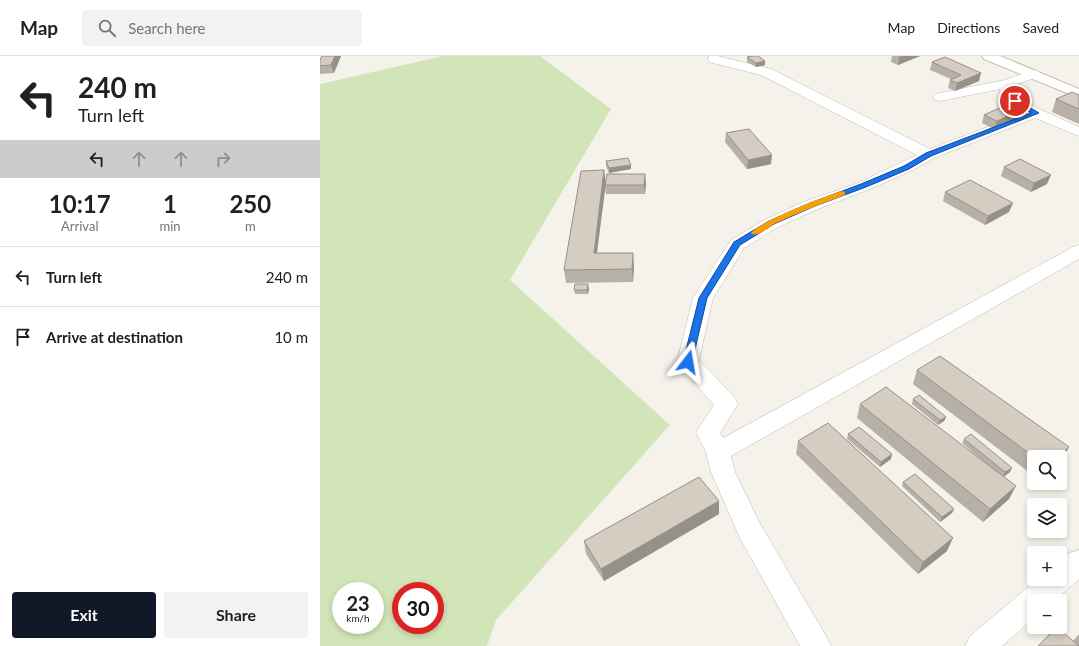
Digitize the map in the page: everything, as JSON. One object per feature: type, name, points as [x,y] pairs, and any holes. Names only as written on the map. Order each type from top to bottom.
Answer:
[{"type":"street","points":[[989,56],[1079,94]]},
{"type":"street","points":[[714,59],[766,72],[929,155]]},
{"type":"street","points":[[940,97],[1008,83],[1033,74]]},
{"type":"street","points":[[1008,83],[1006,92],[1010,97],[1036,113],[1079,132]]},
{"type":"street","points":[[816,646],[749,530],[723,472],[718,452],[708,432],[727,404],[688,362],[703,298],[737,244],[772,223],[812,205],[864,186],[907,167],[929,155],[1036,113]]},
{"type":"street","points":[[718,452],[1079,251]]},
{"type":"street","points":[[1067,572],[1079,562]]},
{"type":"street","points":[[980,646],[1050,586]]},
{"type":"green space","points":[[443,56],[540,56],[611,109],[510,280],[670,425],[496,620],[487,646],[320,646],[320,84]]},
{"type":"building","points":[[322,56],[335,56],[331,65],[320,66]]},
{"type":"building","points":[[758,56],[765,61],[756,63],[747,57]]},
{"type":"building","points":[[945,57],[981,73],[957,83],[950,80],[961,75],[932,62]]},
{"type":"building","points":[[1072,92],[1079,95],[1079,109],[1056,99]]},
{"type":"building","points":[[1017,100],[1030,105],[997,121],[984,115]]},
{"type":"building","points":[[749,129],[772,155],[748,160],[726,133]]},
{"type":"building","points":[[628,158],[631,165],[609,168],[606,161]]},
{"type":"building","points":[[1020,159],[1051,175],[1034,183],[1004,167]]},
{"type":"building","points":[[604,170],[594,253],[633,253],[632,269],[564,270],[581,171]]},
{"type":"building","points":[[607,174],[645,174],[644,185],[605,185]]},
{"type":"building","points":[[970,180],[1013,203],[988,216],[945,192]]},
{"type":"building","points":[[575,284],[588,284],[587,290],[574,290]]},
{"type":"building","points":[[940,356],[1069,447],[1065,450],[1027,450],[1027,452],[917,370]]},
{"type":"building","points":[[886,387],[1016,486],[990,509],[860,404]]},
{"type":"building","points":[[919,395],[946,417],[940,420],[913,399]]},
{"type":"building","points":[[828,423],[953,538],[923,562],[798,441]]},
{"type":"building","points":[[859,427],[892,454],[881,462],[848,434]]},
{"type":"building","points":[[971,434],[1012,468],[1005,472],[964,439]]},
{"type":"building","points":[[915,474],[954,509],[942,517],[903,482]]},
{"type":"building","points":[[699,477],[719,501],[601,569],[584,541]]},
{"type":"building","points":[[1050,634],[1065,634],[1079,646],[1038,646]]},
{"type":"slow traffic","points":[[755,233],[772,223],[812,205],[842,194]]},
{"type":"route","points":[[688,362],[703,298],[737,244],[772,223],[812,205],[864,186],[907,167],[929,155],[1036,113],[1015,101]]}]
